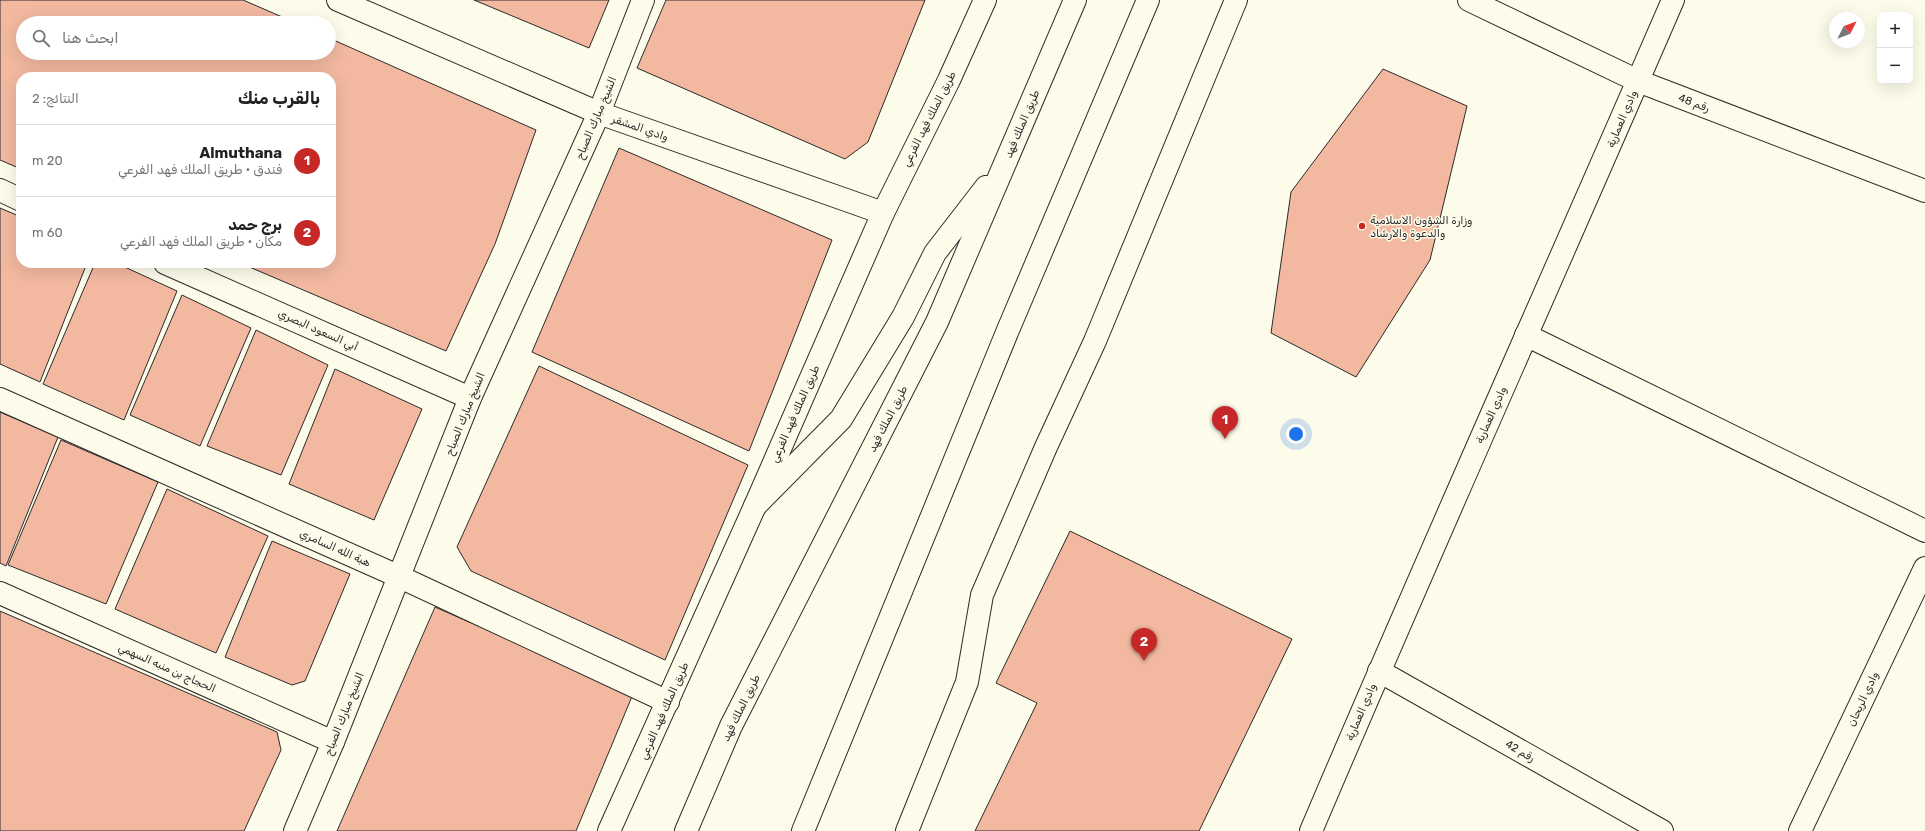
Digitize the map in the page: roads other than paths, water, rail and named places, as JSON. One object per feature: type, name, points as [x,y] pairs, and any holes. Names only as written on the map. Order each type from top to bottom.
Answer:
[{"type":"main road","name":"وادي المشقر","points":[[338,0],[599,113],[882,213]]},
{"type":"main road","name":"الشيخ مبارك الصباح","points":[[295,831],[400,577],[470,398],[599,113],[643,0]]},
{"type":"main road","name":"طريق الملك فهد الفرعي","points":[[610,831],[755,506],[882,213],[949,80],[985,0]]},
{"type":"main road","name":"طريق الملك فهد","points":[[686,831],[731,726],[937,322],[1075,0]]},
{"type":"main road","points":[[803,831],[1008,330],[1148,0]]},
{"type":"main road","points":[[907,831],[966,682],[982,595],[1046,447],[1095,342],[1236,0]]},
{"type":"main road","name":"رقم 48","points":[[1469,0],[1638,81],[1925,191]]},
{"type":"main road","name":"وادي العمارية","points":[[1311,831],[1379,671],[1673,0]]},
{"type":"main road","points":[[755,506],[841,419],[903,317],[935,253],[1005,162]]},
{"type":"main road","points":[[0,190],[16,198]]},
{"type":"main road","name":"أبي السعود البصري","points":[[176,268],[470,398]]},
{"type":"main road","points":[[1526,335],[1925,531]]},
{"type":"main road","name":"هبة الله السامري","points":[[0,399],[400,577],[668,702]]},
{"type":"main road","name":"وادي الريحان","points":[[1800,831],[1925,568]]},
{"type":"main road","name":"الحجاج بن منبه السهمي","points":[[0,593],[333,742]]},
{"type":"main road","name":"رقم 42","points":[[1379,671],[1662,831]]},
{"type":"place","name":"وزارة الشؤون الاسلامية والدعوة والارشاد","points":[[1362,226]]},
{"type":"place","name":"Almuthana","points":[[1225,439]]},
{"type":"place","name":"برج حمد","points":[[1144,661]]}]
